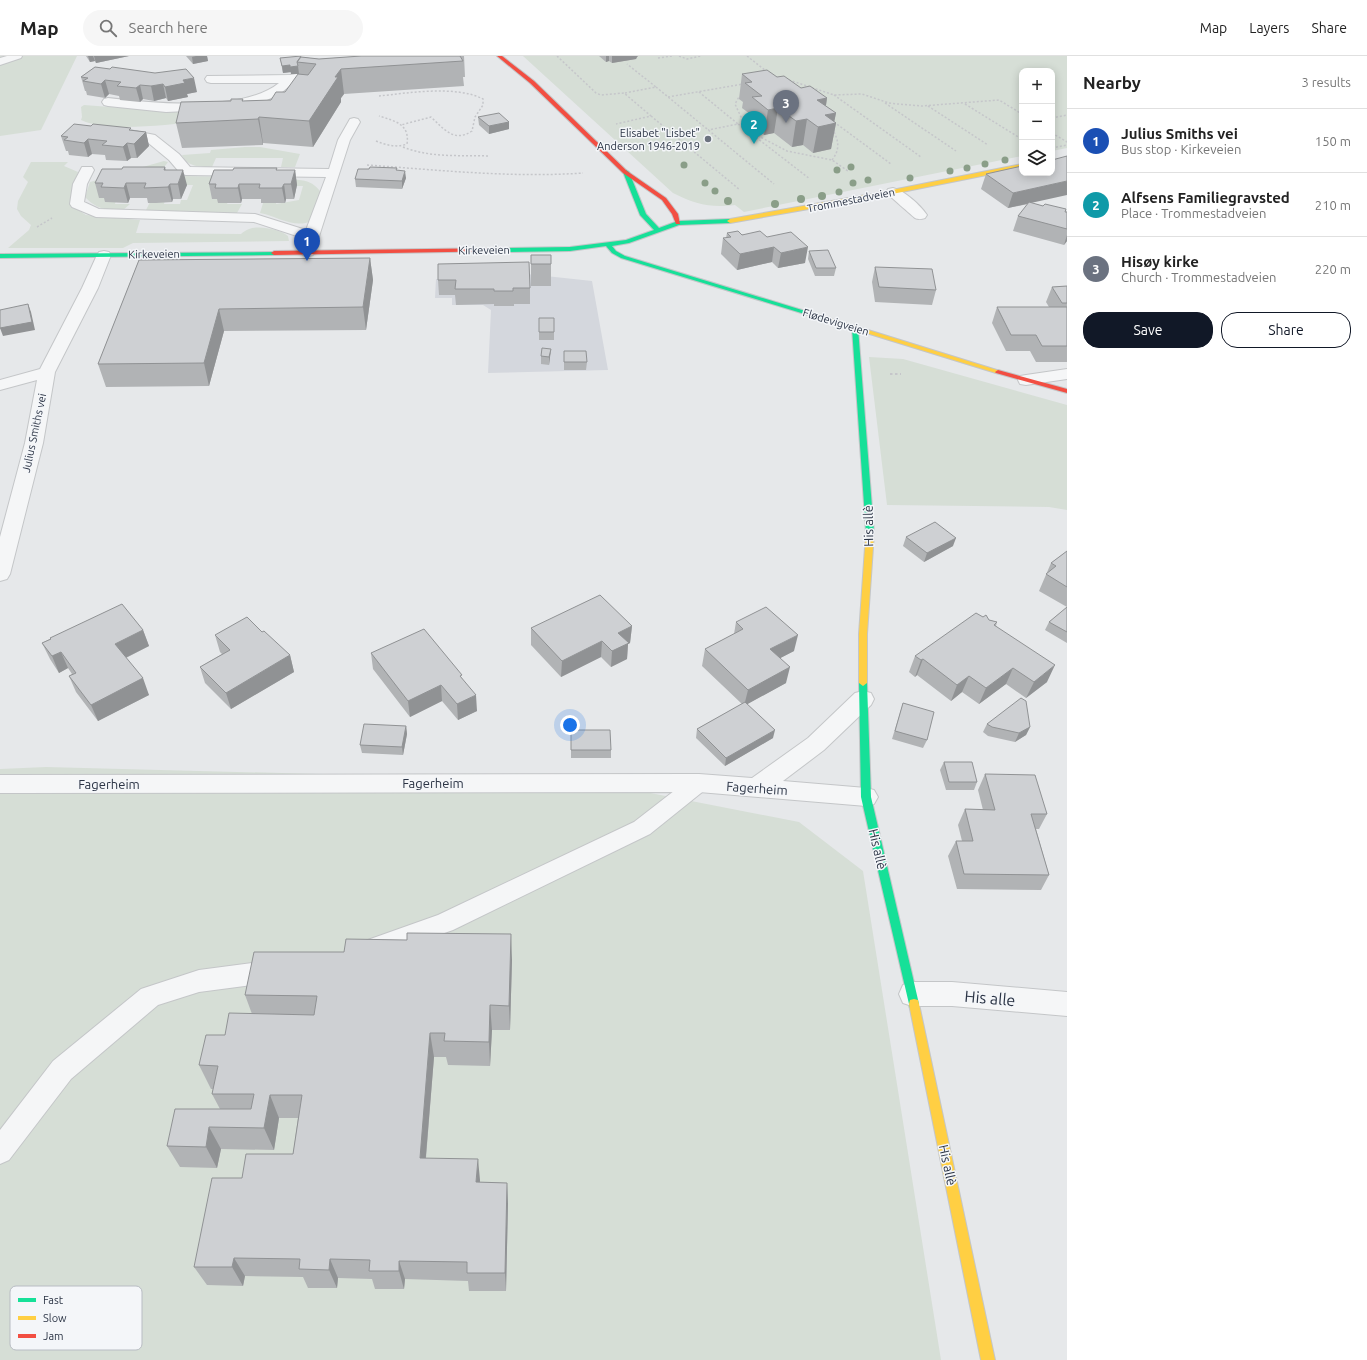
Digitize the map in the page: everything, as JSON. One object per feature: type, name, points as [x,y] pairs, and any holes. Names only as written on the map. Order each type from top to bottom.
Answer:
[{"type":"main road","points":[[499,56],[531,81],[580,130],[626,172],[659,194],[670,204],[676,212],[678,223]]},
{"type":"main road","name":"Trommestadveien","points":[[678,223],[724,222],[893,192],[1019,167]]},
{"type":"main road","points":[[626,172],[643,215],[658,230]]},
{"type":"main road","name":"Kirkeveien","points":[[0,256],[546,250],[627,242],[678,223]]},
{"type":"main road","name":"Flødevigveien","points":[[608,245],[614,252],[623,257],[1026,380],[1067,391]]},
{"type":"main road","name":"His allè","points":[[855,328],[870,534],[863,634],[866,797],[912,994],[988,1360]]},
{"type":"street","points":[[211,78],[290,79],[325,74],[338,70]]},
{"type":"street","points":[[108,102],[166,108],[231,105],[262,98],[277,90],[290,79]]},
{"type":"street","points":[[308,252],[311,236],[336,168],[344,140],[354,122]]},
{"type":"street","points":[[107,130],[150,138],[174,158],[186,171],[336,168]]},
{"type":"street","points":[[87,170],[80,184],[77,204],[96,213],[255,218],[311,236]]},
{"type":"street","points":[[893,192],[920,215]]},
{"type":"street","name":"Julius Smiths vei","points":[[0,574],[34,443],[47,372],[90,288],[104,255]]},
{"type":"street","points":[[0,385],[47,372]]},
{"type":"street","points":[[1026,380],[1067,374]]},
{"type":"street","points":[[756,788],[816,744],[863,699]]},
{"type":"street","name":"Fagerheim","points":[[0,784],[699,783],[866,797]]},
{"type":"street","name":"His alle","points":[[912,994],[952,994],[1067,1004]]},
{"type":"lane","points":[[0,62],[17,56]]},
{"type":"lane","points":[[351,956],[445,923],[642,828],[699,783]]},
{"type":"lane","points":[[0,1151],[62,1070],[150,997],[199,981],[294,968]]},
{"type":"path","points":[[557,56],[596,93],[601,95],[624,93],[656,87]]},
{"type":"path","points":[[658,58],[672,56]]},
{"type":"path","points":[[679,56],[687,59],[701,56]]},
{"type":"path","points":[[747,56],[771,74]]},
{"type":"path","points":[[627,64],[774,184]]},
{"type":"path","points":[[788,80],[834,95],[921,157]]},
{"type":"path","points":[[668,97],[745,84]]},
{"type":"path","points":[[698,92],[815,183]]},
{"type":"path","points":[[379,96],[457,93],[479,96],[483,99],[483,105],[475,117],[472,130],[465,135],[460,136],[450,134],[431,117],[401,125]]},
{"type":"path","points":[[624,93],[741,192]]},
{"type":"path","points":[[834,95],[862,94],[882,101],[898,104],[928,106],[999,100],[1019,112]]},
{"type":"path","points":[[744,96],[739,98],[735,104],[747,130],[787,151],[832,160],[837,154],[839,142],[832,128]]},
{"type":"path","points":[[882,101],[961,154]]},
{"type":"path","points":[[964,103],[1019,138]]},
{"type":"path","points":[[928,106],[993,148]]},
{"type":"path","points":[[354,122],[364,113],[374,114],[401,125],[407,132],[409,138],[407,144],[402,146]]},
{"type":"path","points":[[374,114],[368,132],[370,136],[382,143],[402,146],[411,151],[426,153],[489,156]]},
{"type":"path","points":[[1055,117],[1067,115]]},
{"type":"path","points":[[580,130],[651,116]]},
{"type":"path","points":[[832,120],[895,167]]},
{"type":"path","points":[[708,130],[738,124]]},
{"type":"path","points":[[1055,135],[1067,142]]},
{"type":"path","points":[[1055,147],[1067,145]]},
{"type":"path","points":[[336,168],[501,176],[589,173]]},
{"type":"shaded area","points":[[0,56],[77,56],[41,130],[0,136]]},
{"type":"shaded area","points":[[523,56],[1067,56],[1067,148],[1055,150],[1055,68],[1019,68],[1019,157],[744,212],[735,205],[718,206],[703,204],[688,200],[673,193]]},
{"type":"shaded area","points":[[84,105],[149,110],[203,111],[198,122],[122,127],[92,124],[81,120],[81,107]]},
{"type":"shaded area","points":[[260,147],[300,154],[295,167],[281,167],[283,158],[216,158],[212,167],[194,166],[187,162],[182,155],[210,153],[211,150]]},
{"type":"shaded area","points":[[164,161],[168,162],[165,166],[116,200],[115,204],[130,204],[122,211],[102,208],[93,204],[85,197],[90,182]]},
{"type":"shaded area","points":[[31,162],[68,162],[64,166],[78,172],[71,201],[72,206],[86,215],[140,220],[136,233],[241,234],[249,229],[258,227],[280,231],[288,236],[289,241],[133,243],[123,248],[8,248],[29,230],[31,225],[21,216],[17,209],[18,201],[28,182],[23,177]]},
{"type":"shaded area","points":[[183,176],[241,177],[227,204],[242,204],[237,213],[145,212],[151,200],[165,200],[164,204],[180,204],[181,200],[187,200],[193,185],[177,185]]},
{"type":"shaded area","points":[[292,179],[311,183],[321,192],[311,221],[299,224],[292,223],[260,213],[264,200],[277,200],[276,204],[299,200],[303,186],[287,186]]},
{"type":"shaded area","points":[[527,274],[592,281],[608,370],[488,373],[491,310],[483,305],[452,305],[452,298],[435,298],[436,279],[527,277]]},
{"type":"shaded area","points":[[869,357],[903,359],[1067,405],[1067,510],[1049,507],[887,505]]},
{"type":"shaded area","points":[[46,767],[589,781],[799,822],[863,871],[941,1360],[0,1360],[0,769]]},
{"type":"building","points":[[301,56],[297,62],[298,66],[282,66],[280,58]]},
{"type":"building","points":[[361,56],[460,56],[463,61],[341,69],[335,77],[338,77],[309,121],[259,117],[258,119],[176,123],[181,102],[231,101],[231,99],[243,99],[242,101],[271,100],[276,92],[285,92],[298,74],[308,75],[316,64],[297,62],[301,57],[319,59]]},
{"type":"building","points":[[95,67],[110,69],[112,67],[155,73],[186,69],[194,78],[183,80],[185,83],[165,87],[163,84],[151,86],[140,85],[136,88],[117,86],[121,82],[105,80],[101,84],[83,81],[88,78],[81,77]]},
{"type":"building","points":[[767,70],[777,77],[784,76],[801,88],[810,86],[827,98],[817,100],[836,113],[825,115],[836,123],[818,127],[807,119],[796,121],[778,108],[768,110],[752,97],[762,96],[745,83],[752,82],[742,74]]},
{"type":"building","points":[[499,113],[509,122],[489,126],[478,117]]},
{"type":"building","points":[[74,124],[91,126],[93,124],[131,128],[129,130],[146,132],[134,144],[127,143],[123,147],[102,145],[107,141],[88,139],[84,143],[64,140],[68,137],[61,136]]},
{"type":"building","points":[[1067,156],[1067,181],[1013,193],[986,174],[1019,167],[1019,176],[1055,176],[1055,159]]},
{"type":"building","points":[[123,167],[165,167],[164,170],[183,170],[178,184],[170,184],[168,187],[144,188],[146,183],[126,183],[124,188],[101,187],[103,183],[95,183],[102,169],[122,169]]},
{"type":"building","points":[[370,167],[397,168],[396,170],[405,171],[402,181],[355,179],[358,169],[369,169]]},
{"type":"building","points":[[234,168],[277,168],[276,170],[295,170],[291,184],[284,184],[282,188],[259,188],[260,184],[239,184],[238,188],[215,188],[216,184],[209,184],[214,170],[233,170]]},
{"type":"building","points":[[1029,202],[1043,206],[1045,204],[1066,209],[1067,229],[1018,216]]},
{"type":"building","points":[[738,231],[742,235],[760,231],[767,237],[791,232],[808,247],[781,253],[774,247],[740,254],[723,238],[731,237],[727,233]]},
{"type":"building","points":[[828,250],[836,268],[816,268],[809,251]]},
{"type":"building","points":[[531,255],[551,255],[551,264],[531,264]]},
{"type":"building","points":[[370,258],[363,307],[219,309],[204,363],[98,364],[139,260]]},
{"type":"building","points":[[529,262],[530,288],[513,288],[513,291],[494,291],[494,289],[455,289],[456,280],[438,280],[438,264]]},
{"type":"building","points":[[875,267],[932,269],[936,290],[879,287]]},
{"type":"building","points":[[1067,286],[1067,303],[1062,303],[1052,287]]},
{"type":"building","points":[[28,304],[32,322],[0,328],[0,310]]},
{"type":"building","points":[[997,307],[1067,307],[1067,346],[1042,346],[1036,335],[1011,335]]},
{"type":"building","points":[[539,318],[554,318],[554,332],[539,332]]},
{"type":"building","points":[[542,348],[551,349],[549,357],[541,356]]},
{"type":"building","points":[[564,351],[586,351],[587,362],[564,362]]},
{"type":"building","points":[[935,522],[956,538],[927,553],[906,537]]},
{"type":"building","points":[[1067,551],[1067,587],[1046,574],[1056,566],[1051,563]]},
{"type":"building","points":[[600,595],[632,626],[618,633],[629,643],[612,651],[602,641],[562,661],[531,628]]},
{"type":"building","points":[[122,604],[143,630],[115,644],[143,678],[91,705],[69,676],[76,673],[61,652],[52,656],[42,643]]},
{"type":"building","points":[[766,607],[798,635],[770,649],[790,667],[748,690],[705,649],[743,629],[736,622]]},
{"type":"building","points":[[1067,607],[1067,632],[1049,622]]},
{"type":"building","points":[[976,613],[983,617],[986,615],[989,620],[997,622],[994,625],[1055,665],[1034,682],[1013,668],[986,688],[969,676],[957,685],[923,659],[921,660],[915,656]]},
{"type":"building","points":[[247,617],[262,632],[264,631],[290,655],[226,693],[200,667],[230,650],[215,635]]},
{"type":"building","points":[[424,629],[462,675],[460,676],[476,695],[457,704],[441,685],[408,701],[371,653]]},
{"type":"building","points":[[1021,698],[1026,701],[1030,727],[1019,733],[992,727],[987,724]]},
{"type":"building","points":[[745,702],[775,730],[726,758],[697,729]]},
{"type":"building","points":[[903,703],[934,712],[927,740],[895,731]]},
{"type":"building","points":[[364,724],[406,726],[402,747],[360,745]]},
{"type":"building","points":[[571,730],[610,730],[611,750],[571,750]]},
{"type":"building","points":[[944,762],[972,762],[977,782],[949,782]]},
{"type":"building","points":[[985,774],[1035,775],[1047,814],[1031,814],[1049,875],[964,874],[956,841],[973,841],[965,809],[995,810]]},
{"type":"building","points":[[407,933],[511,934],[509,1006],[490,1005],[489,1042],[444,1041],[445,1033],[430,1033],[420,1158],[478,1159],[476,1182],[507,1183],[505,1273],[467,1273],[467,1262],[399,1261],[399,1271],[369,1271],[370,1260],[330,1259],[329,1270],[299,1269],[300,1259],[234,1258],[232,1267],[194,1267],[212,1178],[242,1178],[246,1154],[293,1154],[302,1095],[270,1095],[264,1128],[209,1127],[206,1147],[167,1146],[175,1109],[251,1109],[254,1094],[212,1094],[218,1066],[199,1065],[206,1035],[225,1035],[229,1013],[314,1015],[317,996],[245,995],[254,952],[344,952],[346,939],[407,940]]},
{"type":"traffic: fast","points":[[626,172],[643,215],[658,230]]},
{"type":"traffic: fast","points":[[504,250],[570,249],[627,242],[678,223],[730,221]]},
{"type":"traffic: fast","points":[[608,245],[614,252],[623,257],[823,318]]},
{"type":"traffic: fast","points":[[0,256],[274,253]]},
{"type":"traffic: fast","points":[[855,328],[870,533]]},
{"type":"traffic: fast","points":[[863,683],[866,797],[914,1004]]},
{"type":"traffic: slow","points":[[730,221],[877,195],[1019,167]]},
{"type":"traffic: slow","points":[[823,318],[998,372]]},
{"type":"traffic: slow","points":[[863,683],[863,634],[870,533]]},
{"type":"traffic: slow","points":[[914,1004],[988,1360]]},
{"type":"traffic: jam","points":[[499,56],[532,82],[625,172],[664,199],[675,214],[678,223]]},
{"type":"traffic: jam","points":[[274,253],[504,250]]},
{"type":"traffic: jam","points":[[998,372],[1067,391]]},
{"type":"place","name":"Hisøy kirke","points":[[786,123]]},
{"type":"place","name":"Elisabet \"Lisbet\" Anderson 1946-2019","points":[[708,139]]},
{"type":"place","name":"Alfsens Familiegravsted","points":[[754,144]]},
{"type":"place","name":"Julius Smiths vei","points":[[307,261]]}]
